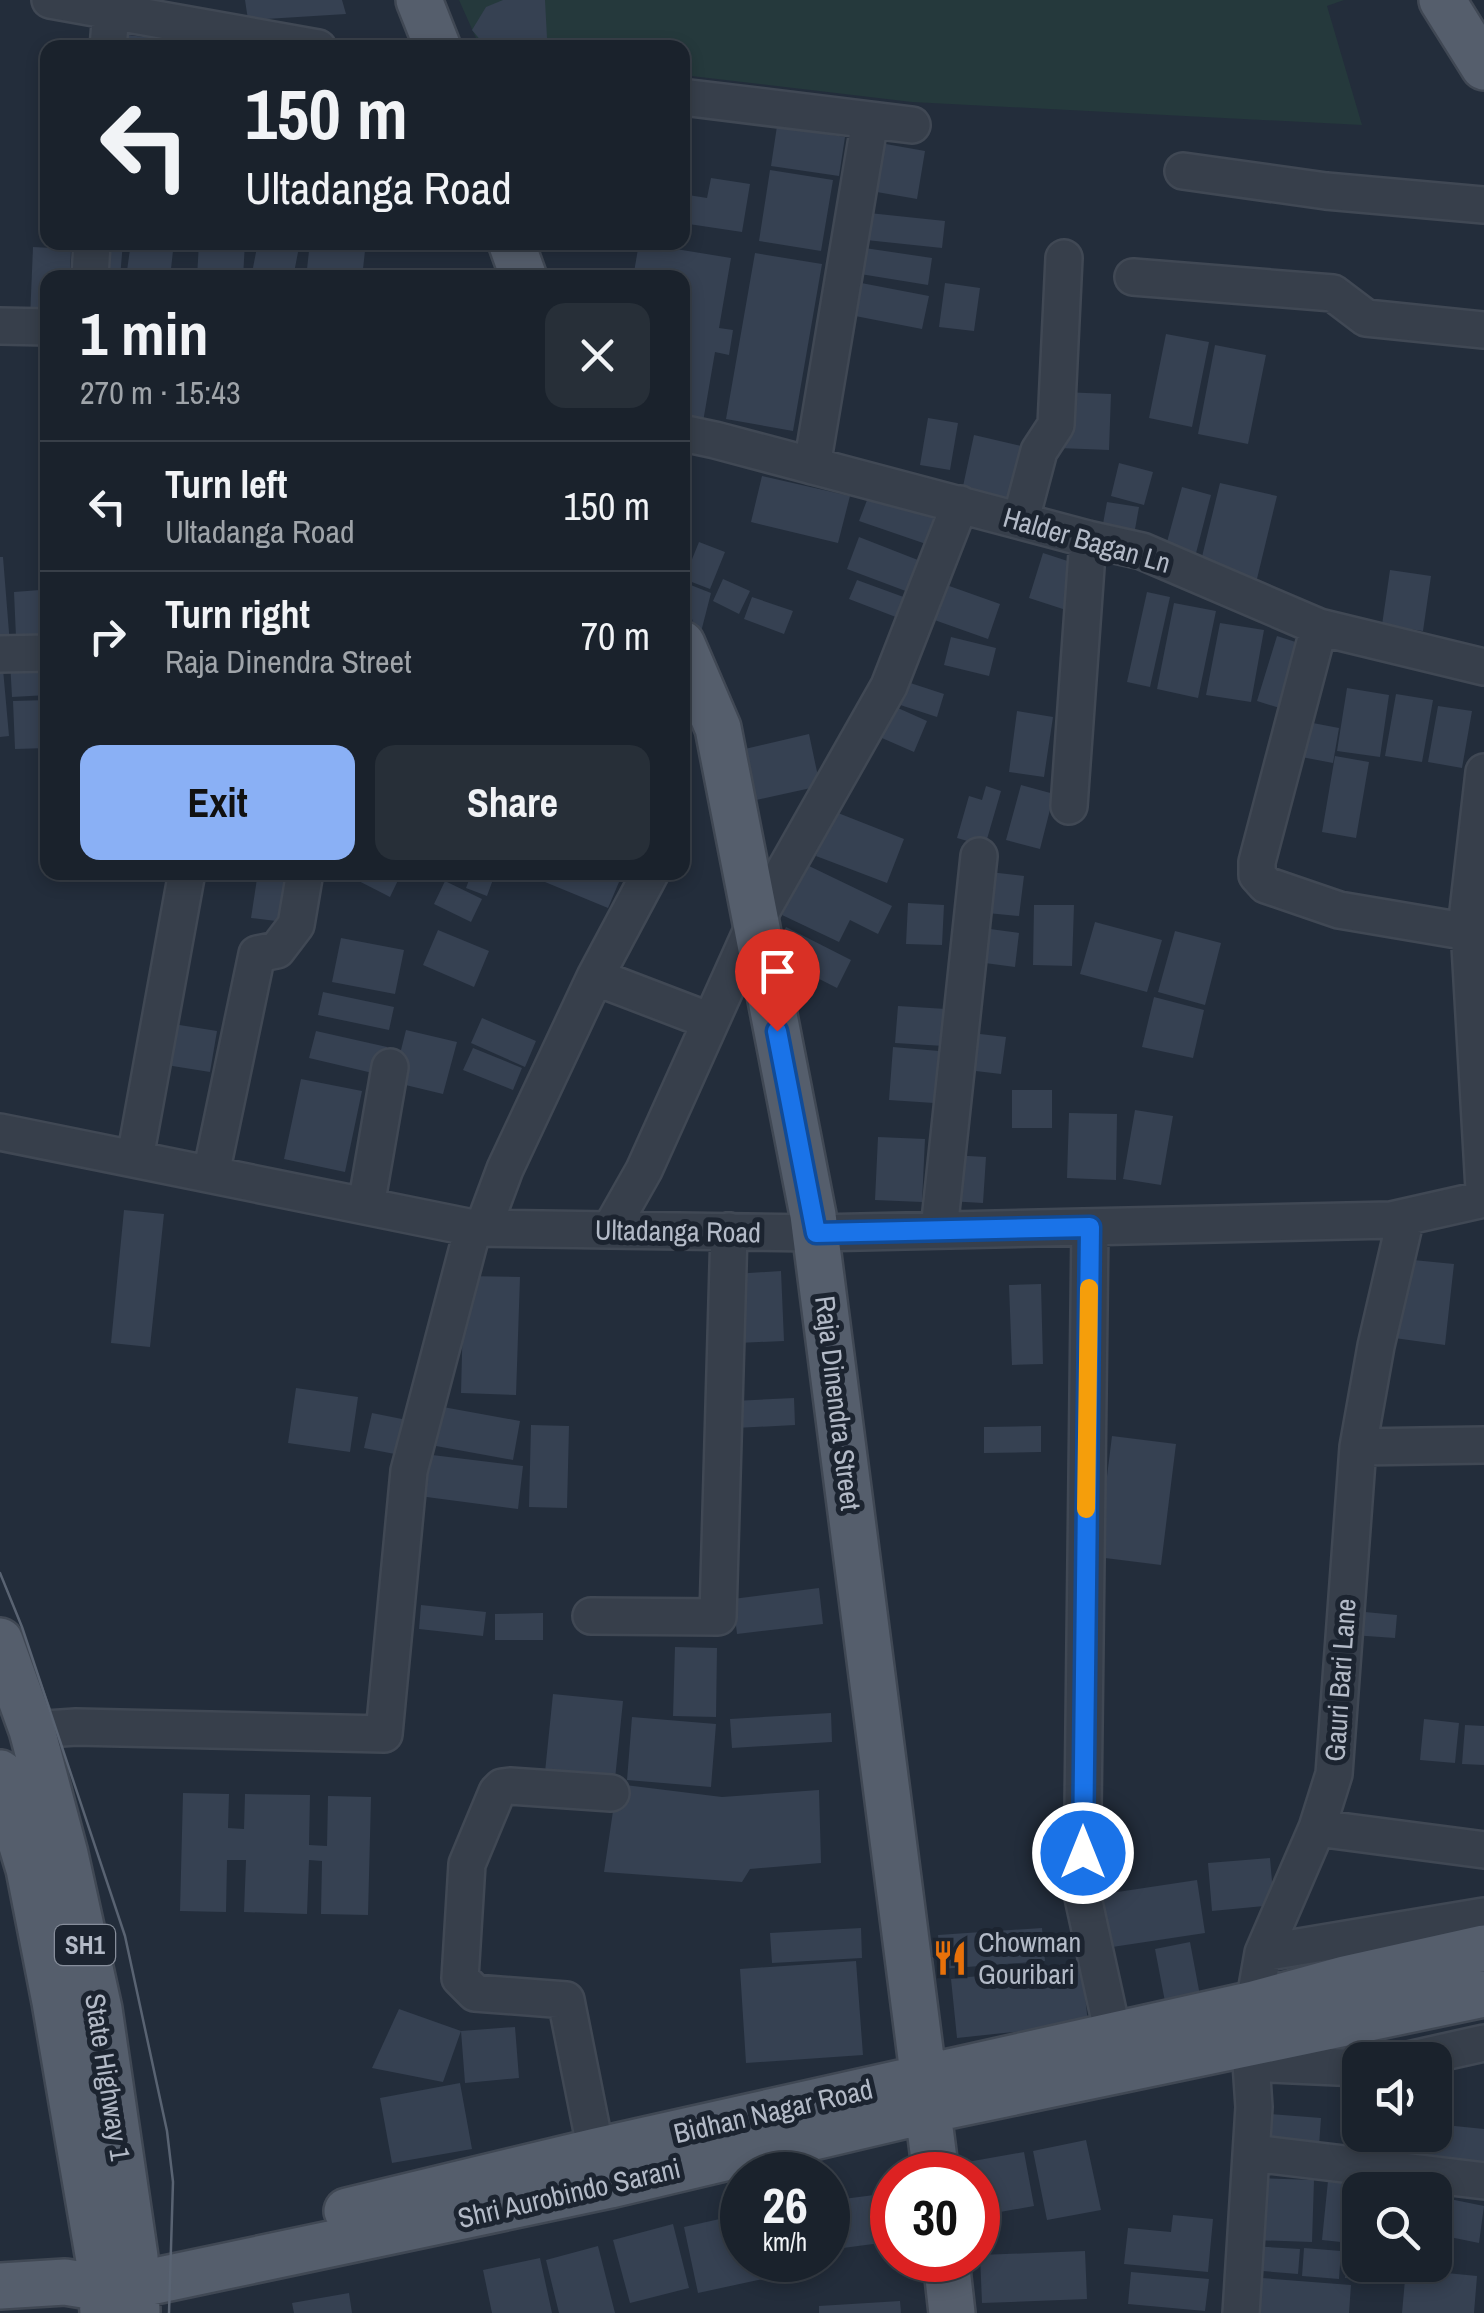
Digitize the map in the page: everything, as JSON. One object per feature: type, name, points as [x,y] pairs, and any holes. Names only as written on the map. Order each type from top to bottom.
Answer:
[{"type":"main road","points":[[418,0],[435,40]]},
{"type":"main road","points":[[1442,0],[1484,67]]},
{"type":"main road","name":"Raja Dinendra Street","points":[[690,663],[718,728],[816,1233],[933,2152]]},
{"type":"main road","name":"State Highway 1","points":[[3,1657],[32,1730],[65,1854],[99,2009],[111,2286]]},
{"type":"main road","name":"SH1","points":[[0,1773],[30,1869],[111,2286]]},
{"type":"main road","name":"Bidhan Nagar Road","points":[[111,2286],[284,2226],[596,2151],[926,2094],[1112,2034],[1252,2037],[1344,1979],[1484,1948]]},
{"type":"main road","name":"Shri Aurobindo Sarani","points":[[111,2286],[610,2184],[926,2094],[1366,2020],[1484,1994]]},
{"type":"main road","points":[[948,2282],[952,2313]]},
{"type":"main road","points":[[0,2286],[111,2286]]},
{"type":"street","points":[[50,0],[273,40]]},
{"type":"street","points":[[109,40],[111,11]]},
{"type":"street","points":[[690,98],[912,125]]},
{"type":"street","points":[[812,466],[870,120]]},
{"type":"street","points":[[1183,171],[1484,205]]},
{"type":"street","points":[[1021,519],[1039,451],[1056,425],[1064,258]]},
{"type":"street","points":[[1133,277],[1333,294],[1366,318],[1484,330]]},
{"type":"street","points":[[0,326],[40,328]]},
{"type":"street","name":"Halder Bagan Ln","points":[[690,435],[1142,551],[1319,627],[1484,667]]},
{"type":"street","points":[[610,1230],[644,1170],[756,921],[889,686],[960,504]]},
{"type":"street","points":[[1069,806],[1088,539]]},
{"type":"street","points":[[1319,627],[1256,862],[1258,875],[1266,885],[1339,910],[1469,932]]},
{"type":"street","points":[[0,654],[40,653]]},
{"type":"street","points":[[1484,772],[1468,911],[1484,1189]]},
{"type":"street","points":[[939,1230],[979,856]]},
{"type":"street","points":[[135,1158],[186,880]]},
{"type":"street","points":[[210,1174],[257,954],[276,950],[296,926],[304,880]]},
{"type":"street","points":[[32,1730],[384,1734],[410,1471],[478,1228],[595,977],[647,880]]},
{"type":"street","points":[[595,977],[710,1022]]},
{"type":"street","points":[[366,1206],[390,1067]]},
{"type":"street","name":"Ultadanga Road","points":[[0,1132],[478,1228],[816,1233],[1391,1220],[1484,1198]]},
{"type":"street","name":"Gauri Bari Lane","points":[[1240,2313],[1254,2107],[1252,2037],[1264,1952],[1316,1828],[1334,1774],[1358,1447],[1406,1216]]},
{"type":"street","points":[[1090,1227],[1082,1893],[1112,2034]]},
{"type":"street","points":[[591,1616],[718,1616],[729,1232]]},
{"type":"street","points":[[1358,1447],[1484,1444]]},
{"type":"street","points":[[596,2151],[566,2000],[475,1993],[460,1978],[468,1864],[497,1792],[510,1786],[611,1793]]},
{"type":"street","points":[[1316,1828],[1484,1850]]},
{"type":"street","points":[[1264,1952],[1484,1916]]},
{"type":"street","points":[[1252,2037],[1342,2063]]},
{"type":"street","points":[[1452,2050],[1484,2043]]},
{"type":"street","points":[[1252,2153],[1484,2181]]},
{"type":"green space","points":[[459,0],[1344,0],[1327,6],[1362,125],[912,102],[690,76],[690,40],[477,40]]},
{"type":"building","points":[[245,0],[342,0],[346,14],[248,20]]},
{"type":"building","points":[[503,0],[545,0],[547,38],[480,40],[472,30],[486,7]]},
{"type":"building","points":[[119,34],[154,38],[154,40],[118,40]]},
{"type":"building","points":[[777,126],[845,137],[839,176],[771,166]]},
{"type":"building","points":[[880,143],[925,151],[917,199],[871,191]]},
{"type":"building","points":[[770,170],[833,180],[821,251],[759,241]]},
{"type":"building","points":[[711,178],[750,184],[742,232],[690,224],[690,195],[707,198]]},
{"type":"building","points":[[869,213],[945,221],[942,248],[866,240]]},
{"type":"building","points":[[33,247],[71,250],[70,270],[40,270],[40,320],[30,319]]},
{"type":"building","points":[[858,247],[932,258],[928,285],[854,273]]},
{"type":"building","points":[[98,250],[122,250],[121,270],[97,270]]},
{"type":"building","points":[[130,250],[173,250],[171,270],[127,270]]},
{"type":"building","points":[[199,250],[245,250],[243,270],[197,270]]},
{"type":"building","points":[[256,250],[298,250],[295,270],[253,270]]},
{"type":"building","points":[[309,250],[365,250],[363,270],[307,270]]},
{"type":"building","points":[[638,250],[682,250],[731,258],[719,328],[733,330],[729,355],[715,352],[703,422],[690,420],[690,270],[634,270]]},
{"type":"building","points":[[755,253],[822,264],[793,431],[726,419]]},
{"type":"building","points":[[856,282],[929,296],[922,329],[850,315]]},
{"type":"building","points":[[945,283],[980,288],[974,331],[939,327]]},
{"type":"building","points":[[1166,334],[1209,342],[1192,427],[1149,418]]},
{"type":"building","points":[[1215,345],[1266,355],[1248,444],[1198,434]]},
{"type":"building","points":[[1062,392],[1111,394],[1109,450],[1059,448]]},
{"type":"building","points":[[928,418],[958,423],[950,470],[920,465]]},
{"type":"building","points":[[974,435],[1030,448],[1018,502],[962,491]]},
{"type":"building","points":[[1119,463],[1153,472],[1144,505],[1111,496]]},
{"type":"building","points":[[762,476],[850,496],[838,543],[751,522]]},
{"type":"building","points":[[1220,483],[1277,496],[1255,587],[1198,573]]},
{"type":"building","points":[[1182,487],[1211,495],[1194,561],[1164,553]]},
{"type":"building","points":[[869,495],[936,518],[926,544],[859,521]]},
{"type":"building","points":[[1107,502],[1139,507],[1132,546],[1100,540]]},
{"type":"building","points":[[859,537],[923,562],[911,593],[847,569]]},
{"type":"building","points":[[699,542],[725,552],[710,589],[690,581],[690,564]]},
{"type":"building","points":[[1043,553],[1080,565],[1066,610],[1029,598]]},
{"type":"building","points":[[0,557],[10,645],[0,646]]},
{"type":"building","points":[[1390,570],[1431,576],[1423,631],[1382,625]]},
{"type":"building","points":[[723,579],[750,591],[739,614],[713,601]]},
{"type":"building","points":[[857,580],[909,599],[901,619],[849,599]]},
{"type":"building","points":[[938,582],[1000,604],[988,639],[926,617]]},
{"type":"building","points":[[690,585],[711,593],[701,632],[695,631]]},
{"type":"building","points":[[40,590],[40,635],[16,637],[14,592]]},
{"type":"building","points":[[1147,592],[1170,597],[1150,687],[1127,682]]},
{"type":"building","points":[[752,597],[793,611],[784,634],[744,619]]},
{"type":"building","points":[[1174,603],[1216,611],[1198,698],[1157,689]]},
{"type":"building","points":[[1220,623],[1264,630],[1251,702],[1206,695]]},
{"type":"building","points":[[1277,636],[1305,645],[1286,710],[1257,701]]},
{"type":"building","points":[[951,637],[996,648],[989,676],[944,665]]},
{"type":"building","points":[[40,659],[40,695],[12,697],[10,661]]},
{"type":"building","points":[[0,669],[9,736],[0,737]]},
{"type":"building","points":[[895,678],[944,694],[937,717],[888,701]]},
{"type":"building","points":[[1347,688],[1389,695],[1380,757],[1337,751]]},
{"type":"building","points":[[1396,694],[1433,700],[1422,762],[1385,756]]},
{"type":"building","points":[[40,700],[40,748],[15,749],[13,701]]},
{"type":"building","points":[[889,704],[927,721],[914,752],[875,735]]},
{"type":"building","points":[[1438,706],[1472,711],[1462,768],[1428,762]]},
{"type":"building","points":[[1017,711],[1053,717],[1044,777],[1009,772]]},
{"type":"building","points":[[1297,720],[1339,728],[1333,763],[1291,755]]},
{"type":"building","points":[[809,734],[820,786],[743,803],[732,752]]},
{"type":"building","points":[[1335,756],[1369,762],[1356,838],[1322,832]]},
{"type":"building","points":[[1021,785],[1054,794],[1040,849],[1006,840]]},
{"type":"building","points":[[986,786],[1001,791],[985,846],[957,838],[969,796],[982,800]]},
{"type":"building","points":[[833,811],[904,839],[887,883],[816,856]]},
{"type":"building","points":[[807,865],[892,906],[878,934],[850,920],[839,942],[782,915]]},
{"type":"building","points":[[981,871],[1024,876],[1019,916],[977,912]]},
{"type":"building","points":[[257,880],[290,880],[284,922],[251,918]]},
{"type":"building","points":[[357,880],[398,880],[390,897]]},
{"type":"building","points":[[469,880],[493,880],[487,896],[466,888]]},
{"type":"building","points":[[546,880],[620,880],[608,908]]},
{"type":"building","points":[[445,881],[482,899],[471,922],[434,904]]},
{"type":"building","points":[[908,903],[944,905],[942,945],[906,944]]},
{"type":"building","points":[[1034,905],[1074,905],[1072,966],[1033,965]]},
{"type":"building","points":[[1095,922],[1162,940],[1147,992],[1080,974]]},
{"type":"building","points":[[786,927],[851,960],[837,988],[772,955]]},
{"type":"building","points":[[975,927],[1019,933],[1015,967],[970,961]]},
{"type":"building","points":[[438,930],[489,951],[474,987],[423,965]]},
{"type":"building","points":[[1175,931],[1221,943],[1205,1005],[1158,992]]},
{"type":"building","points":[[341,938],[404,950],[395,994],[332,982]]},
{"type":"building","points":[[323,992],[394,1007],[389,1030],[318,1015]]},
{"type":"building","points":[[1154,997],[1204,1010],[1193,1058],[1142,1047]]},
{"type":"building","points":[[898,1006],[946,1009],[944,1046],[895,1043]]},
{"type":"building","points":[[482,1018],[536,1041],[525,1067],[471,1043]]},
{"type":"building","points":[[167,1023],[217,1031],[210,1072],[160,1064]]},
{"type":"building","points":[[406,1030],[457,1042],[443,1094],[393,1082]]},
{"type":"building","points":[[316,1031],[387,1047],[381,1075],[309,1058]]},
{"type":"building","points":[[963,1032],[1006,1037],[1001,1074],[959,1069]]},
{"type":"building","points":[[893,1047],[939,1051],[934,1103],[889,1100]]},
{"type":"building","points":[[473,1048],[522,1068],[513,1090],[463,1070]]},
{"type":"building","points":[[301,1079],[362,1091],[345,1172],[284,1159]]},
{"type":"building","points":[[1012,1090],[1052,1090],[1052,1128],[1012,1128]]},
{"type":"building","points":[[1135,1110],[1173,1116],[1161,1185],[1123,1179]]},
{"type":"building","points":[[1069,1113],[1117,1114],[1116,1180],[1067,1178]]},
{"type":"building","points":[[878,1137],[925,1139],[922,1202],[875,1200]]},
{"type":"building","points":[[951,1155],[986,1157],[983,1203],[948,1201]]},
{"type":"building","points":[[124,1210],[164,1214],[150,1347],[111,1343]]},
{"type":"building","points":[[1403,1259],[1454,1264],[1445,1345],[1387,1337]]},
{"type":"building","points":[[781,1271],[784,1341],[738,1343],[734,1274]]},
{"type":"building","points":[[464,1276],[520,1277],[516,1395],[461,1393]]},
{"type":"building","points":[[1041,1284],[1043,1364],[1012,1365],[1009,1285]]},
{"type":"building","points":[[296,1388],[358,1397],[350,1452],[288,1443]]},
{"type":"building","points":[[794,1398],[795,1425],[735,1428],[734,1401]]},
{"type":"building","points":[[443,1407],[520,1421],[513,1460],[436,1446]]},
{"type":"building","points":[[372,1413],[412,1421],[405,1456],[364,1448]]},
{"type":"building","points":[[531,1425],[569,1426],[567,1508],[529,1507]]},
{"type":"building","points":[[1041,1426],[1041,1452],[984,1453],[984,1427]]},
{"type":"building","points":[[1112,1436],[1176,1444],[1161,1565],[1097,1557]]},
{"type":"building","points":[[424,1454],[523,1466],[518,1509],[419,1496]]},
{"type":"building","points":[[819,1588],[823,1624],[737,1634],[733,1599]]},
{"type":"building","points":[[421,1605],[486,1612],[483,1636],[419,1629]]},
{"type":"building","points":[[1354,1611],[1397,1615],[1395,1638],[1352,1635]]},
{"type":"building","points":[[543,1613],[543,1640],[495,1640],[495,1614]]},
{"type":"building","points":[[675,1647],[717,1648],[716,1717],[673,1716]]},
{"type":"building","points":[[553,1694],[623,1701],[615,1779],[545,1772]]},
{"type":"building","points":[[831,1713],[832,1742],[732,1748],[730,1719]]},
{"type":"building","points":[[632,1717],[716,1724],[711,1787],[627,1780]]},
{"type":"building","points":[[1424,1719],[1459,1723],[1455,1763],[1420,1760]]},
{"type":"building","points":[[1465,1725],[1484,1726],[1484,1765],[1462,1764]]},
{"type":"building","points":[[617,1784],[722,1797],[819,1790],[821,1863],[750,1869],[742,1882],[604,1872]]},
{"type":"building","points":[[183,1793],[229,1794],[228,1828],[244,1829],[245,1794],[310,1795],[309,1845],[327,1846],[328,1796],[371,1797],[368,1915],[321,1914],[322,1861],[309,1860],[307,1914],[244,1912],[246,1860],[227,1860],[226,1912],[180,1911]]},
{"type":"building","points":[[1270,1858],[1274,1905],[1212,1911],[1208,1863]]},
{"type":"building","points":[[1197,1880],[1205,1933],[1099,1949],[1091,1896]]},
{"type":"building","points":[[861,1928],[862,1958],[772,1963],[770,1933]]},
{"type":"building","points":[[1042,1928],[1045,1961],[941,1969],[938,1935]]},
{"type":"building","points":[[1190,1942],[1201,2001],[1166,2007],[1155,1949]]},
{"type":"building","points":[[856,1961],[863,2055],[746,2063],[740,1969]]},
{"type":"building","points":[[1082,1965],[1088,2024],[957,2038],[951,1979]]},
{"type":"building","points":[[399,2009],[461,2031],[443,2082],[372,2068]]},
{"type":"building","points":[[515,2027],[519,2078],[465,2083],[461,2031]]},
{"type":"building","points":[[460,2083],[472,2149],[392,2163],[380,2098]]},
{"type":"building","points":[[1269,2114],[1321,2118],[1319,2146],[1267,2142]]},
{"type":"building","points":[[1452,2126],[1484,2129],[1484,2162],[1417,2157],[1417,2152],[1452,2152]]},
{"type":"building","points":[[1086,2140],[1101,2210],[1047,2220],[1033,2151]]},
{"type":"building","points":[[1024,2152],[1034,2206],[1000,2212],[1000,2156]]},
{"type":"building","points":[[1367,2152],[1410,2152],[1410,2157]]},
{"type":"building","points":[[1254,2178],[1314,2180],[1312,2242],[1252,2240]]},
{"type":"building","points":[[1328,2181],[1342,2183],[1342,2242],[1322,2240]]},
{"type":"building","points":[[870,2196],[870,2244],[850,2247],[850,2198]]},
{"type":"building","points":[[1452,2199],[1484,2206],[1479,2243],[1452,2237]]},
{"type":"building","points":[[1173,2215],[1213,2219],[1208,2272],[1124,2264],[1128,2228],[1171,2232]]},
{"type":"building","points":[[720,2219],[720,2282],[749,2282],[698,2293],[684,2227]]},
{"type":"building","points":[[673,2224],[689,2288],[630,2303],[613,2240]]},
{"type":"building","points":[[598,2246],[615,2313],[559,2313],[546,2260]]},
{"type":"building","points":[[1252,2246],[1300,2249],[1298,2274],[1250,2270]]},
{"type":"building","points":[[1304,2248],[1341,2251],[1339,2279],[1302,2276]]},
{"type":"building","points":[[1085,2251],[1087,2299],[982,2303],[981,2282],[1000,2282],[1000,2254]]},
{"type":"building","points":[[540,2258],[552,2313],[492,2313],[483,2270]]},
{"type":"building","points":[[1131,2272],[1209,2279],[1205,2311],[1128,2304]]},
{"type":"building","points":[[1452,2274],[1477,2276],[1474,2313],[1402,2313],[1405,2282],[1452,2282]]},
{"type":"building","points":[[1249,2277],[1351,2285],[1349,2313],[1245,2313]]},
{"type":"building","points":[[349,2293],[352,2313],[294,2313],[292,2303]]},
{"type":"building","points":[[900,2301],[901,2313],[819,2313],[819,2306]]},
{"type":"tram line","points":[[0,1573],[22,1627],[125,1936],[167,2131],[173,2182],[169,2313]]},
{"type":"slow traffic","points":[[1086,1509],[1089,1288]]},
{"type":"place","name":"Chowman Gouribari","points":[[950,1958]]},
{"type":"route","points":[[777,1031],[816,1233],[1090,1227],[1083,1853]]}]
